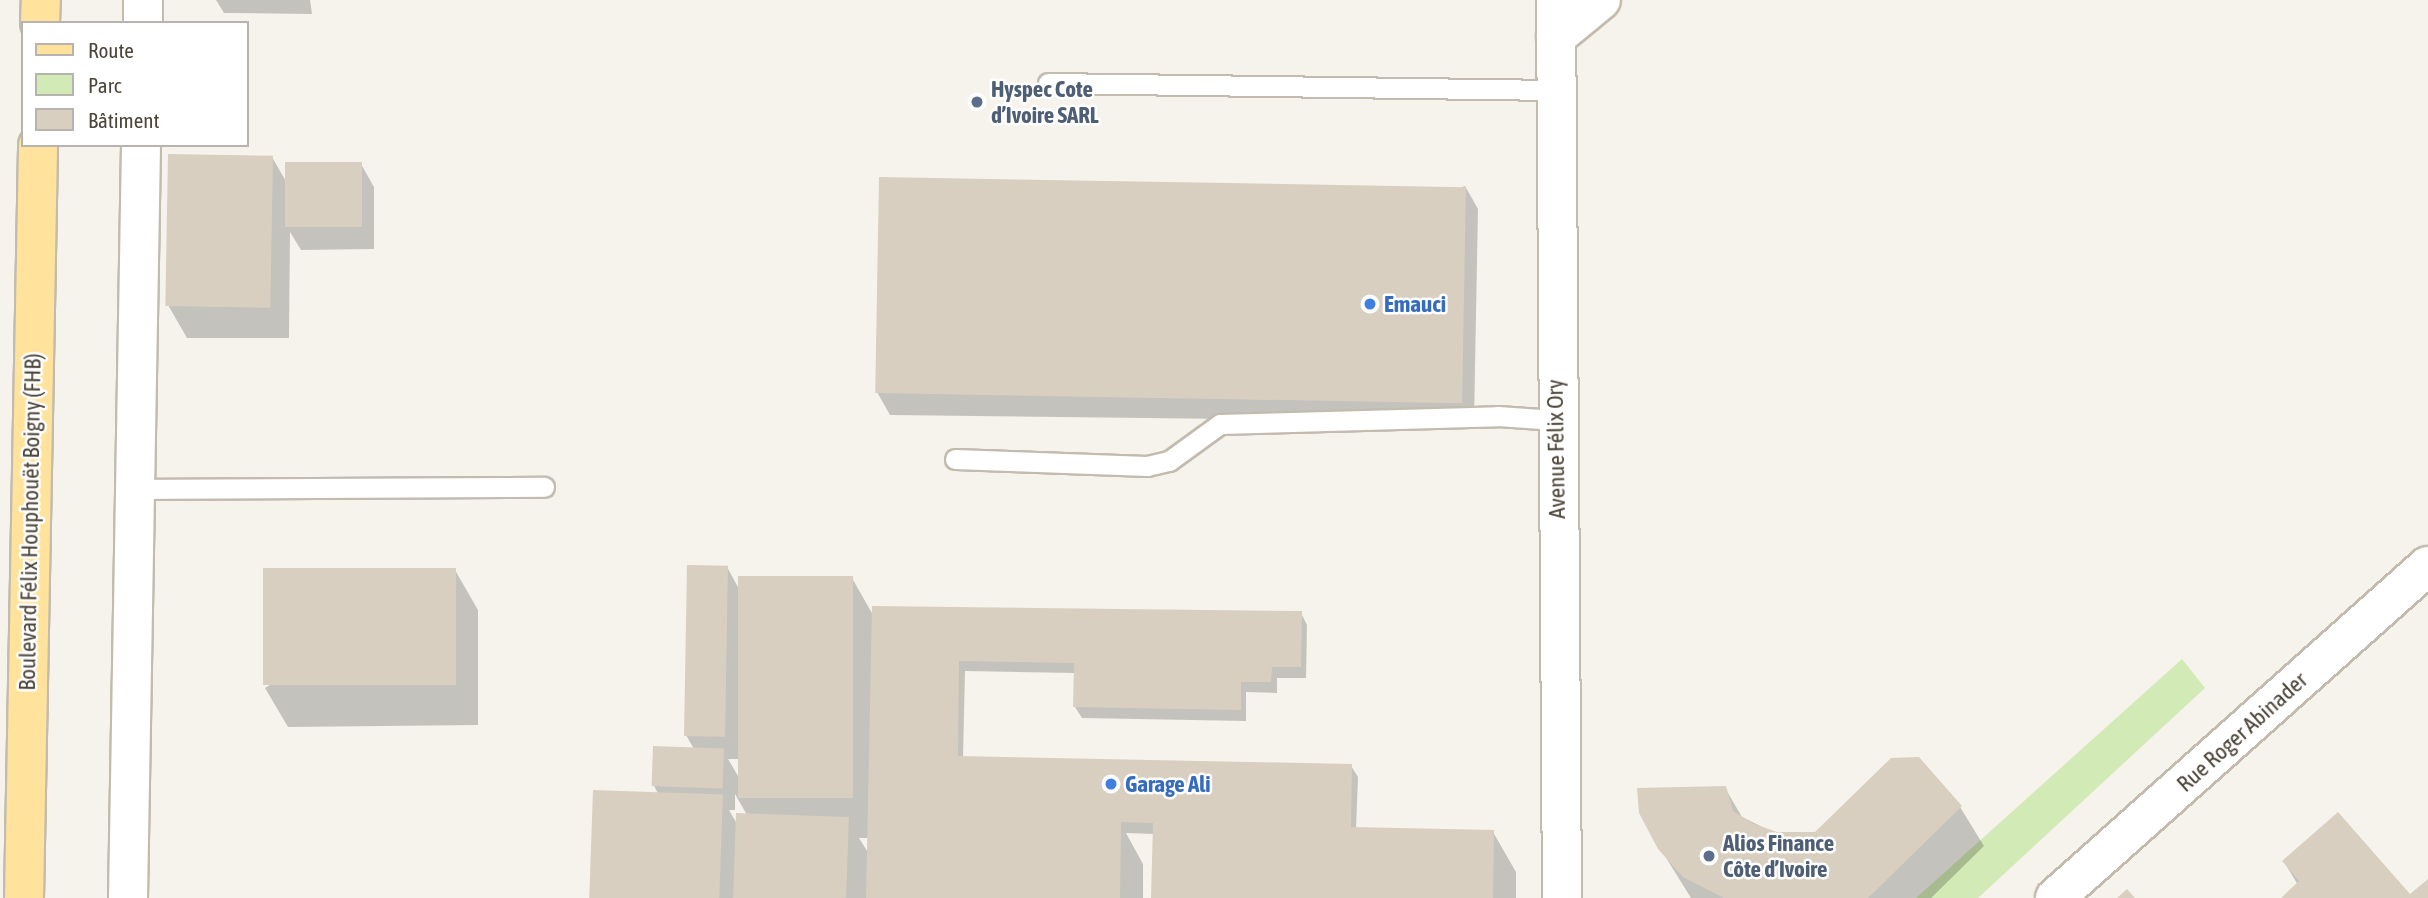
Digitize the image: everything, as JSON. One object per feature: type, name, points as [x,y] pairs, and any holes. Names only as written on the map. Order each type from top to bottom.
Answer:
[{"type":"main road","points":[[40,21],[41,0]]},
{"type":"main road","name":"Boulevard Félix Houphouët Boigny (FHB)","points":[[24,898],[38,147]]},
{"type":"street","points":[[143,0],[143,21]]},
{"type":"street","name":"Avenue Félix Ory","points":[[1556,0],[1555,420],[1562,898]]},
{"type":"street","points":[[1556,37],[1601,0]]},
{"type":"street","points":[[128,898],[141,147]]},
{"type":"street","name":"Rue Roger Abinader","points":[[2055,898],[2428,566]]},
{"type":"lane","points":[[1048,83],[1556,90]]},
{"type":"lane","points":[[955,459],[1147,466],[1169,461],[1220,424],[1498,416],[1555,420]]},
{"type":"lane","points":[[135,489],[544,487]]},
{"type":"green space","points":[[2182,659],[2205,688],[1978,898],[1916,898]]},
{"type":"building","points":[[168,154],[273,156],[270,308],[165,306]]},
{"type":"building","points":[[285,162],[362,162],[362,227],[285,227]]},
{"type":"building","points":[[879,177],[1466,187],[1462,403],[875,393]]},
{"type":"building","points":[[687,565],[728,566],[725,737],[684,736]]},
{"type":"building","points":[[263,568],[456,568],[456,685],[263,685]]},
{"type":"building","points":[[738,576],[853,576],[853,798],[738,798]]},
{"type":"building","points":[[872,606],[1302,611],[1301,667],[1272,667],[1271,682],[1241,682],[1241,710],[1073,707],[1074,663],[959,661],[958,756],[1352,764],[1351,827],[1494,830],[1493,898],[1151,898],[1153,823],[1121,822],[1120,898],[866,898]]},
{"type":"building","points":[[653,746],[724,748],[723,788],[652,786]]},
{"type":"building","points":[[1919,757],[1962,806],[1868,898],[1724,898],[1683,877],[1658,849],[1639,813],[1637,788],[1726,786],[1733,811],[1754,824],[1777,832],[1815,832],[1891,758]]},
{"type":"building","points":[[593,790],[723,795],[719,898],[589,898]]},
{"type":"building","points":[[2338,812],[2410,894],[2428,879],[2428,898],[2281,898],[2299,881],[2282,861]]},
{"type":"building","points":[[736,813],[849,817],[846,898],[733,898]]},
{"type":"building","points":[[2127,889],[2135,898],[2117,898]]},
{"type":"place","name":"Hyspec Cote d’Ivoire SARL","points":[[977,102]]},
{"type":"place","name":"Emauci","points":[[1370,304]]},
{"type":"place","name":"Garage Ali","points":[[1111,784]]},
{"type":"place","name":"Alios Finance Côte d’Ivoire","points":[[1709,856]]}]
